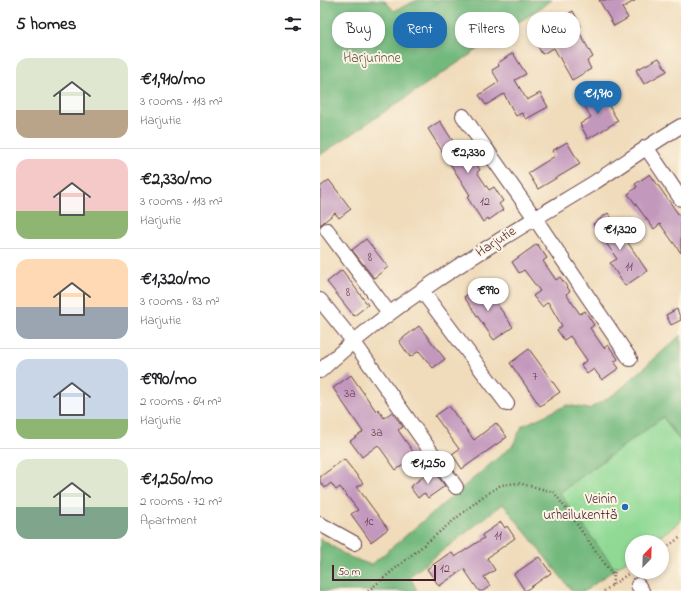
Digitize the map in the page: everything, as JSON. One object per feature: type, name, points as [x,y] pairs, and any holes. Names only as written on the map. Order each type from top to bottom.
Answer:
[{"type":"street","points":[[463,116],[534,217],[630,359]]},
{"type":"street","name":"Harjutie","points":[[320,371],[352,341],[389,313],[534,217],[592,183],[681,126]]},
{"type":"street","points":[[646,147],[681,199]]},
{"type":"street","points":[[327,230],[389,313]]},
{"type":"street","points":[[422,291],[507,404]]},
{"type":"street","points":[[320,300],[352,341],[456,487]]},
{"type":"street","points":[[320,524],[354,543]]},
{"type":"path","points":[[368,591],[482,498],[501,485],[518,483],[554,492],[614,577]]},
{"type":"path","points":[[669,545],[681,536]]},
{"type":"path","points":[[612,585],[615,569]]},
{"type":"path","points":[[604,591],[625,577]]},
{"type":"green space","name":"Harjurinne","points":[[320,0],[384,0],[394,11],[417,0],[552,0],[534,12],[527,12],[527,17],[519,22],[519,12],[455,12],[455,48],[480,48],[320,155]]},
{"type":"green space","points":[[681,335],[681,442],[663,417],[559,493],[615,569],[585,591],[572,591],[503,504],[410,576],[417,591],[320,591],[320,538],[347,556],[371,565],[513,445],[522,426],[567,405],[589,409],[616,393]]},
{"type":"green space","name":"Veinin urheilukenttä","points":[[663,417],[681,442],[681,521],[662,535],[625,535],[625,562],[615,569],[559,493]]},
{"type":"building","points":[[599,0],[636,0],[622,8],[628,18],[614,26]]},
{"type":"building","points":[[580,33],[593,57],[587,61],[591,69],[572,80],[554,48],[580,48]]},
{"type":"building","points":[[539,48],[554,48],[542,54]]},
{"type":"building","points":[[513,53],[526,74],[515,80],[527,100],[540,93],[548,107],[526,119],[522,113],[516,116],[504,94],[486,105],[479,95],[499,82],[492,70],[499,66],[498,63]]},
{"type":"building","points":[[659,58],[667,71],[644,84],[636,70]]},
{"type":"building","points":[[600,91],[618,121],[588,139],[580,124],[591,117],[582,102]]},
{"type":"building","points":[[440,121],[456,146],[462,142],[466,149],[471,146],[480,160],[476,163],[480,170],[477,172],[489,190],[494,187],[503,201],[499,204],[503,210],[489,220],[488,218],[483,222],[467,197],[470,195],[428,129]]},
{"type":"building","points":[[567,142],[580,164],[538,189],[528,173],[555,156],[552,151]]},
{"type":"building","points":[[650,174],[681,218],[681,253],[660,224],[654,229],[628,194],[637,187],[635,184]]},
{"type":"building","points":[[329,180],[351,209],[339,218],[335,213],[320,225],[320,187]]},
{"type":"building","points":[[608,213],[647,271],[625,286],[610,263],[617,259],[593,224]]},
{"type":"building","points":[[366,239],[388,267],[374,278],[352,250]]},
{"type":"building","points":[[537,244],[547,258],[543,261],[556,280],[560,277],[570,291],[566,294],[580,314],[585,311],[594,325],[590,328],[604,348],[608,345],[618,359],[614,362],[619,368],[602,380],[594,369],[587,374],[581,365],[587,360],[570,336],[564,340],[557,330],[562,326],[548,302],[542,307],[533,296],[540,291],[524,270],[519,273],[512,262]]},
{"type":"building","points":[[342,270],[368,305],[354,316],[327,282]]},
{"type":"building","points":[[483,284],[513,327],[494,340],[464,297]]},
{"type":"building","points":[[677,309],[681,320],[671,325],[666,315]]},
{"type":"building","points":[[419,326],[445,359],[433,368],[419,351],[410,357],[399,341]]},
{"type":"building","points":[[529,349],[560,392],[540,406],[510,363]]},
{"type":"building","points":[[351,375],[376,411],[378,409],[384,418],[392,412],[403,427],[398,430],[416,456],[396,470],[378,445],[362,457],[350,441],[363,432],[333,388]]},
{"type":"building","points":[[449,406],[474,440],[496,423],[507,437],[462,469],[452,454],[459,449],[435,416]]},
{"type":"building","points":[[344,459],[363,483],[357,487],[388,529],[371,542],[351,514],[358,510],[340,487],[336,490],[331,483],[325,488],[320,482],[320,477]]},
{"type":"building","points":[[433,469],[445,486],[428,498],[424,493],[418,498],[410,487]]},
{"type":"building","points":[[501,522],[505,528],[507,526],[515,538],[487,558],[495,570],[484,577],[490,586],[483,591],[479,591],[464,569],[439,586],[427,569],[451,552],[455,557],[484,538],[482,535]]},
{"type":"building","points":[[539,557],[551,573],[525,591],[514,574]]},
{"type":"place","name":"Veinin urheilukenttä","points":[[625,507]]}]
